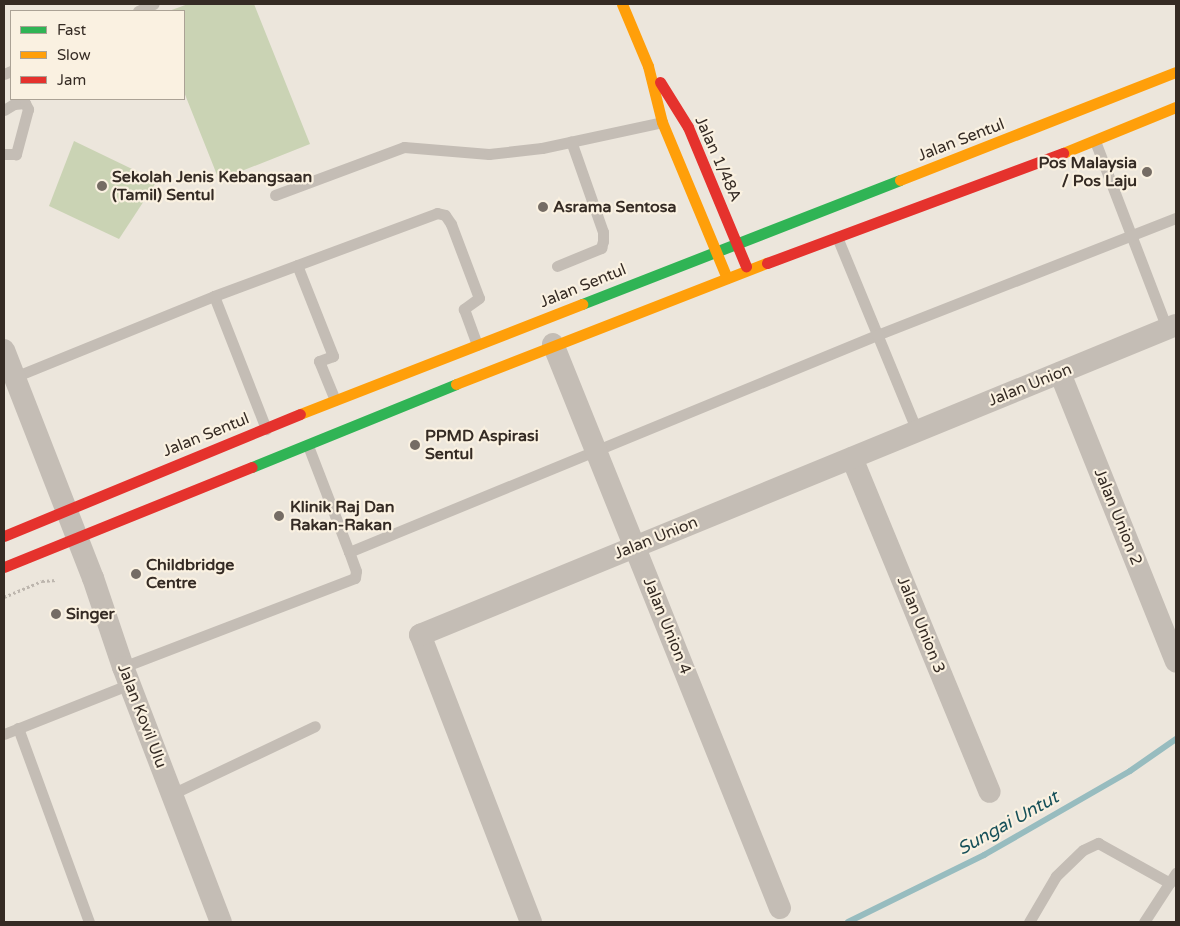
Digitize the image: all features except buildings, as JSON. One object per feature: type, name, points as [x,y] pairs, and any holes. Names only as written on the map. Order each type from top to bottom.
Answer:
[{"type":"main road","name":"Jalan 1/48A","points":[[622,4],[648,66],[662,122],[727,278]]},
{"type":"main road","name":"Jalan 1/48A","points":[[648,66],[688,127],[747,270]]},
{"type":"main road","name":"Jalan Sentul","points":[[4,536],[335,400],[1176,72]]},
{"type":"main road","points":[[4,567],[308,446],[553,344],[1095,141],[1176,108]]},
{"type":"street","name":"Jalan Union","points":[[531,922],[420,635],[1172,327]]},
{"type":"street","name":"Jalan Union 4","points":[[553,344],[780,908]]},
{"type":"street","name":"Jalan Kovil Ulu","points":[[4,350],[9,378],[78,539],[126,676],[221,922]]},
{"type":"street","name":"Jalan Union 2","points":[[1060,373],[1176,662]]},
{"type":"street","name":"Jalan Union 3","points":[[852,458],[990,792]]},
{"type":"lane","points":[[140,10],[154,4]]},
{"type":"lane","points":[[4,110],[14,104],[24,103],[28,108],[16,154],[4,154]]},
{"type":"lane","points":[[275,195],[404,146],[489,154],[571,141],[662,122]]},
{"type":"lane","points":[[557,266],[601,248],[603,241],[603,232],[571,141]]},
{"type":"lane","points":[[1095,141],[1132,236],[1172,327]]},
{"type":"lane","points":[[9,378],[214,296],[423,216],[445,215],[479,298],[464,309],[477,345]]},
{"type":"lane","points":[[349,552],[877,335],[1176,218]]},
{"type":"lane","points":[[837,237],[917,431]]},
{"type":"lane","points":[[297,265],[333,356],[318,361],[335,400]]},
{"type":"lane","points":[[214,296],[266,429]]},
{"type":"lane","points":[[4,734],[126,676],[355,578],[356,571],[308,446]]},
{"type":"lane","points":[[172,794],[316,726]]},
{"type":"lane","points":[[18,728],[89,922]]},
{"type":"lane","points":[[1029,922],[1056,876],[1083,850],[1098,843],[1173,878],[1144,922]]},
{"type":"path","points":[[4,597],[42,581],[57,580]]},
{"type":"green space","points":[[188,4],[254,4],[310,144],[219,180],[185,95],[185,10],[172,10]]},
{"type":"green space","points":[[74,141],[157,181],[119,239],[49,206]]},
{"type":"waterway","name":"Sungai Untut","points":[[848,922],[984,855],[1130,771],[1176,739]]},
{"type":"traffic: fast","points":[[582,304],[900,180]]},
{"type":"traffic: fast","points":[[252,467],[456,384]]},
{"type":"traffic: slow","points":[[622,4],[648,66],[662,122],[727,278]]},
{"type":"traffic: slow","points":[[900,180],[1176,72]]},
{"type":"traffic: slow","points":[[1063,153],[1176,107]]},
{"type":"traffic: slow","points":[[456,384],[767,263]]},
{"type":"traffic: slow","points":[[300,414],[582,304]]},
{"type":"traffic: jam","points":[[660,82],[688,127],[746,266]]},
{"type":"traffic: jam","points":[[767,263],[1063,153]]},
{"type":"traffic: jam","points":[[4,536],[300,414]]},
{"type":"traffic: jam","points":[[4,567],[252,467]]},
{"type":"place","name":"Pos Malaysia / Pos Laju","points":[[1147,172]]},
{"type":"place","name":"Sekolah Jenis Kebangsaan (Tamil) Sentul","points":[[102,186]]},
{"type":"place","name":"Asrama Sentosa","points":[[543,207]]},
{"type":"place","name":"PPMD Aspirasi Sentul","points":[[415,445]]},
{"type":"place","name":"Klinik Raj Dan Rakan-Rakan","points":[[279,516]]},
{"type":"place","name":"Childbridge Centre","points":[[136,574]]},
{"type":"place","name":"Singer","points":[[56,614]]}]
